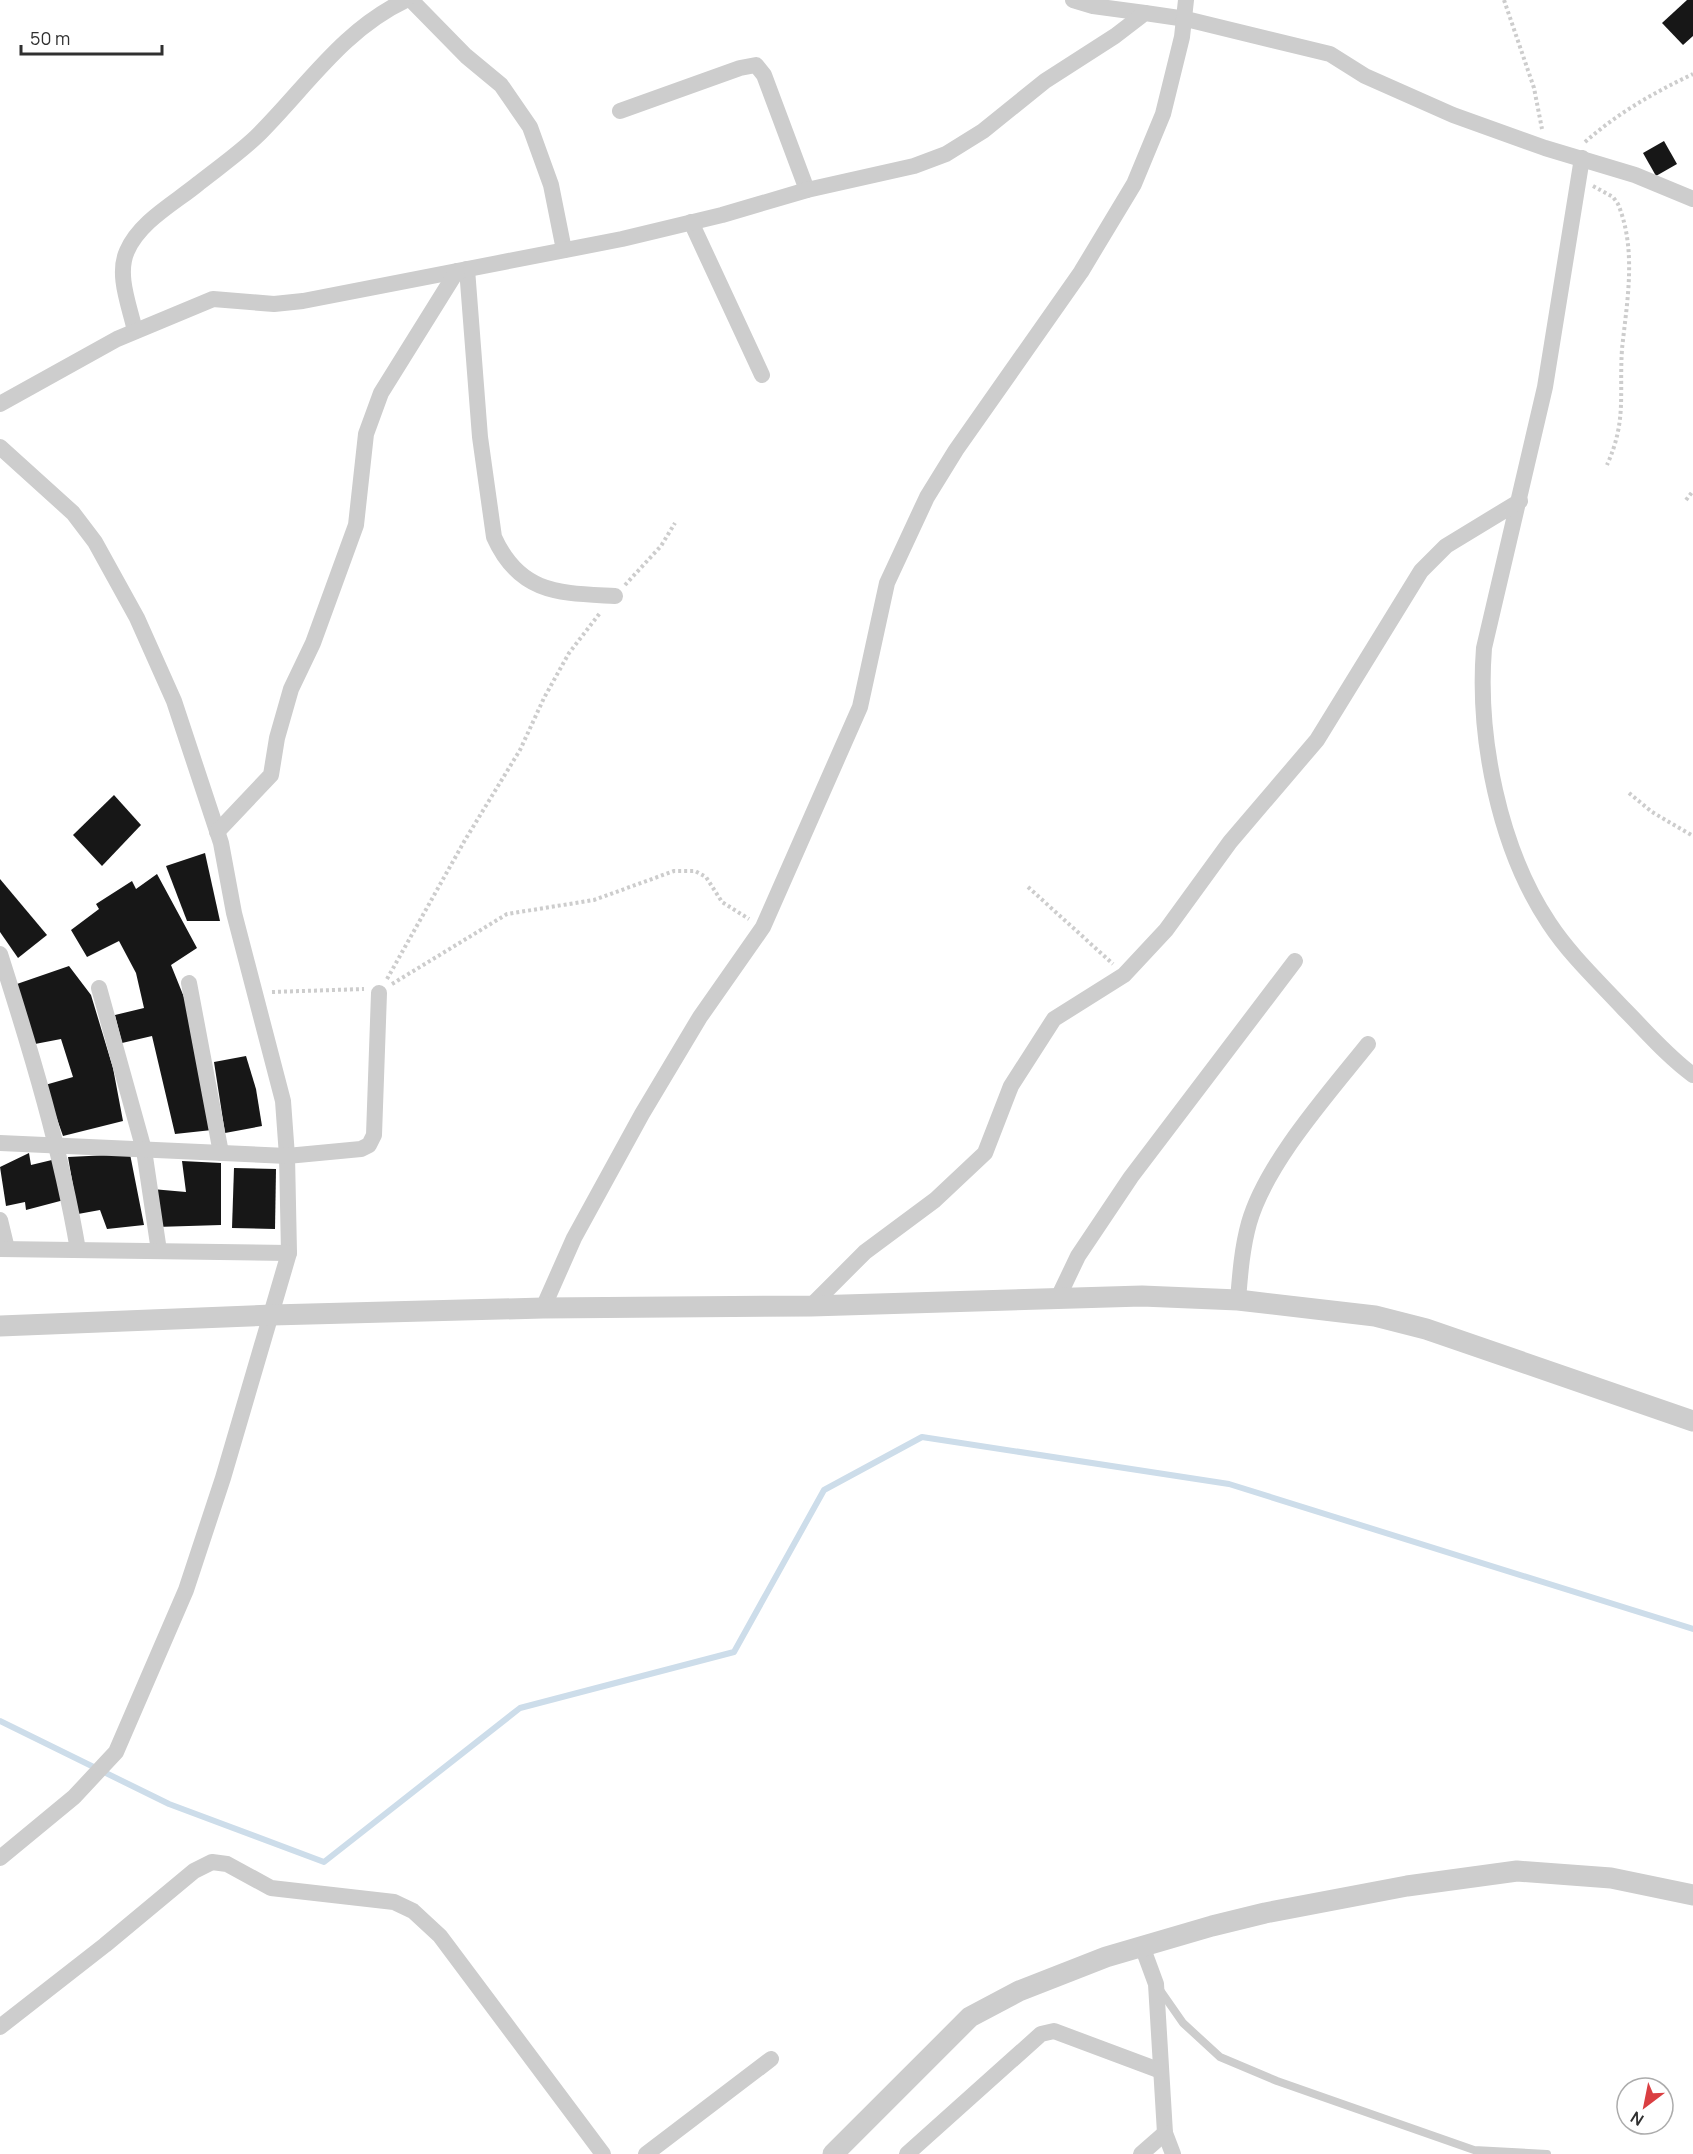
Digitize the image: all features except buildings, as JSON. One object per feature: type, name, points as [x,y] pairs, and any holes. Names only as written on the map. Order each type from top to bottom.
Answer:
[{"type":"street","points":[[135,331],[123,274],[124,259],[133,241],[167,205],[190,190],[254,139],[343,42],[393,6],[406,0]]},
{"type":"street","points":[[411,0],[466,56],[501,85],[530,127],[552,184],[564,250]]},
{"type":"street","points":[[1073,0],[1093,6],[1186,20],[1330,54],[1365,76],[1404,94],[1545,148],[1635,175],[1693,199]]},
{"type":"street","points":[[543,1308],[574,1238],[642,1114],[700,1017],[763,927],[860,707],[887,583],[923,506],[956,450],[1081,272],[1134,184],[1163,114],[1186,20],[1186,0]]},
{"type":"street","points":[[0,404],[135,331],[213,298],[274,304],[303,302],[691,222],[807,190],[915,166],[946,154],[983,131],[1045,81],[1115,36],[1145,13]]},
{"type":"street","points":[[620,111],[740,68],[756,65],[760,68],[770,89],[807,190]]},
{"type":"street","points":[[1576,157],[1579,179],[1557,322],[1520,501],[1489,623],[1482,676],[1485,734],[1490,764],[1513,852],[1536,904],[1564,945],[1663,1049],[1693,1075]]},
{"type":"street","points":[[691,222],[762,375]]},
{"type":"street","points":[[462,270],[480,437],[494,537],[500,550],[516,570],[548,590],[615,596]]},
{"type":"street","points":[[217,832],[271,775],[288,698],[313,643],[356,525],[361,468],[372,413],[381,393],[462,270]]},
{"type":"street","points":[[0,447],[73,513],[112,571],[137,618],[174,701],[217,832],[254,994],[283,1101],[287,1156],[289,1253],[272,1315],[186,1590],[116,1752],[74,1797],[0,1858]]},
{"type":"street","points":[[811,1306],[865,1252],[935,1200],[985,1153],[1011,1086],[1054,1019],[1124,975],[1166,930],[1262,803],[1307,754],[1421,571],[1446,546],[1520,501]]},
{"type":"street","points":[[0,954],[56,1147],[69,1197],[78,1250]]},
{"type":"street","points":[[1057,1300],[1078,1256],[1124,1186],[1295,961]]},
{"type":"street","points":[[189,983],[221,1154]]},
{"type":"street","points":[[99,988],[144,1150],[159,1251]]},
{"type":"street","points":[[0,1143],[287,1156],[361,1149],[369,1145],[374,1135],[379,993]]},
{"type":"street","points":[[1238,1300],[1250,1222],[1260,1196],[1299,1134],[1368,1044]]},
{"type":"street","points":[[0,1220],[4,1249],[289,1253]]},
{"type":"street","points":[[0,1326],[272,1315],[543,1308],[811,1306],[1142,1296],[1238,1300],[1375,1316],[1426,1329],[1693,1421]]},
{"type":"street","points":[[0,2027],[105,1946],[194,1871],[212,1862],[227,1864],[271,1888],[394,1902],[413,1911],[440,1936],[603,2154]]},
{"type":"street","points":[[833,2154],[970,2018],[1018,1991],[1106,1957],[1142,1946],[1265,1913],[1407,1886],[1517,1871],[1611,1878],[1693,1895]]},
{"type":"street","points":[[1142,1946],[1156,1984],[1164,2133],[1173,2154]]},
{"type":"street","points":[[907,2154],[1041,2034],[1054,2031],[1161,2071]]},
{"type":"street","points":[[646,2154],[771,2059]]},
{"type":"street","points":[[1141,2154],[1164,2133]]},
{"type":"lane","points":[[1156,1984],[1182,2023],[1220,2057],[1267,2077],[1474,2150],[1547,2154]]},
{"type":"path","points":[[1504,0],[1534,88],[1545,148]]},
{"type":"path","points":[[1576,157],[1610,120],[1652,93],[1693,74]]},
{"type":"path","points":[[1579,179],[1605,192],[1618,204],[1630,273],[1622,350],[1622,416],[1619,433],[1607,465]]},
{"type":"path","points":[[1686,500],[1693,491]]},
{"type":"path","points":[[379,993],[465,840],[520,750],[569,652],[615,596],[661,546],[675,523]]},
{"type":"path","points":[[1629,794],[1652,812],[1693,836]]},
{"type":"path","points":[[254,994],[358,988],[379,993],[507,914],[594,900],[674,871],[695,871],[706,877],[722,902],[763,927]]},
{"type":"path","points":[[1028,887],[1124,975]]},
{"type":"waterway","points":[[0,1721],[169,1804],[324,1862],[520,1708],[734,1652],[824,1490],[922,1437],[1229,1484],[1693,1629]]}]
